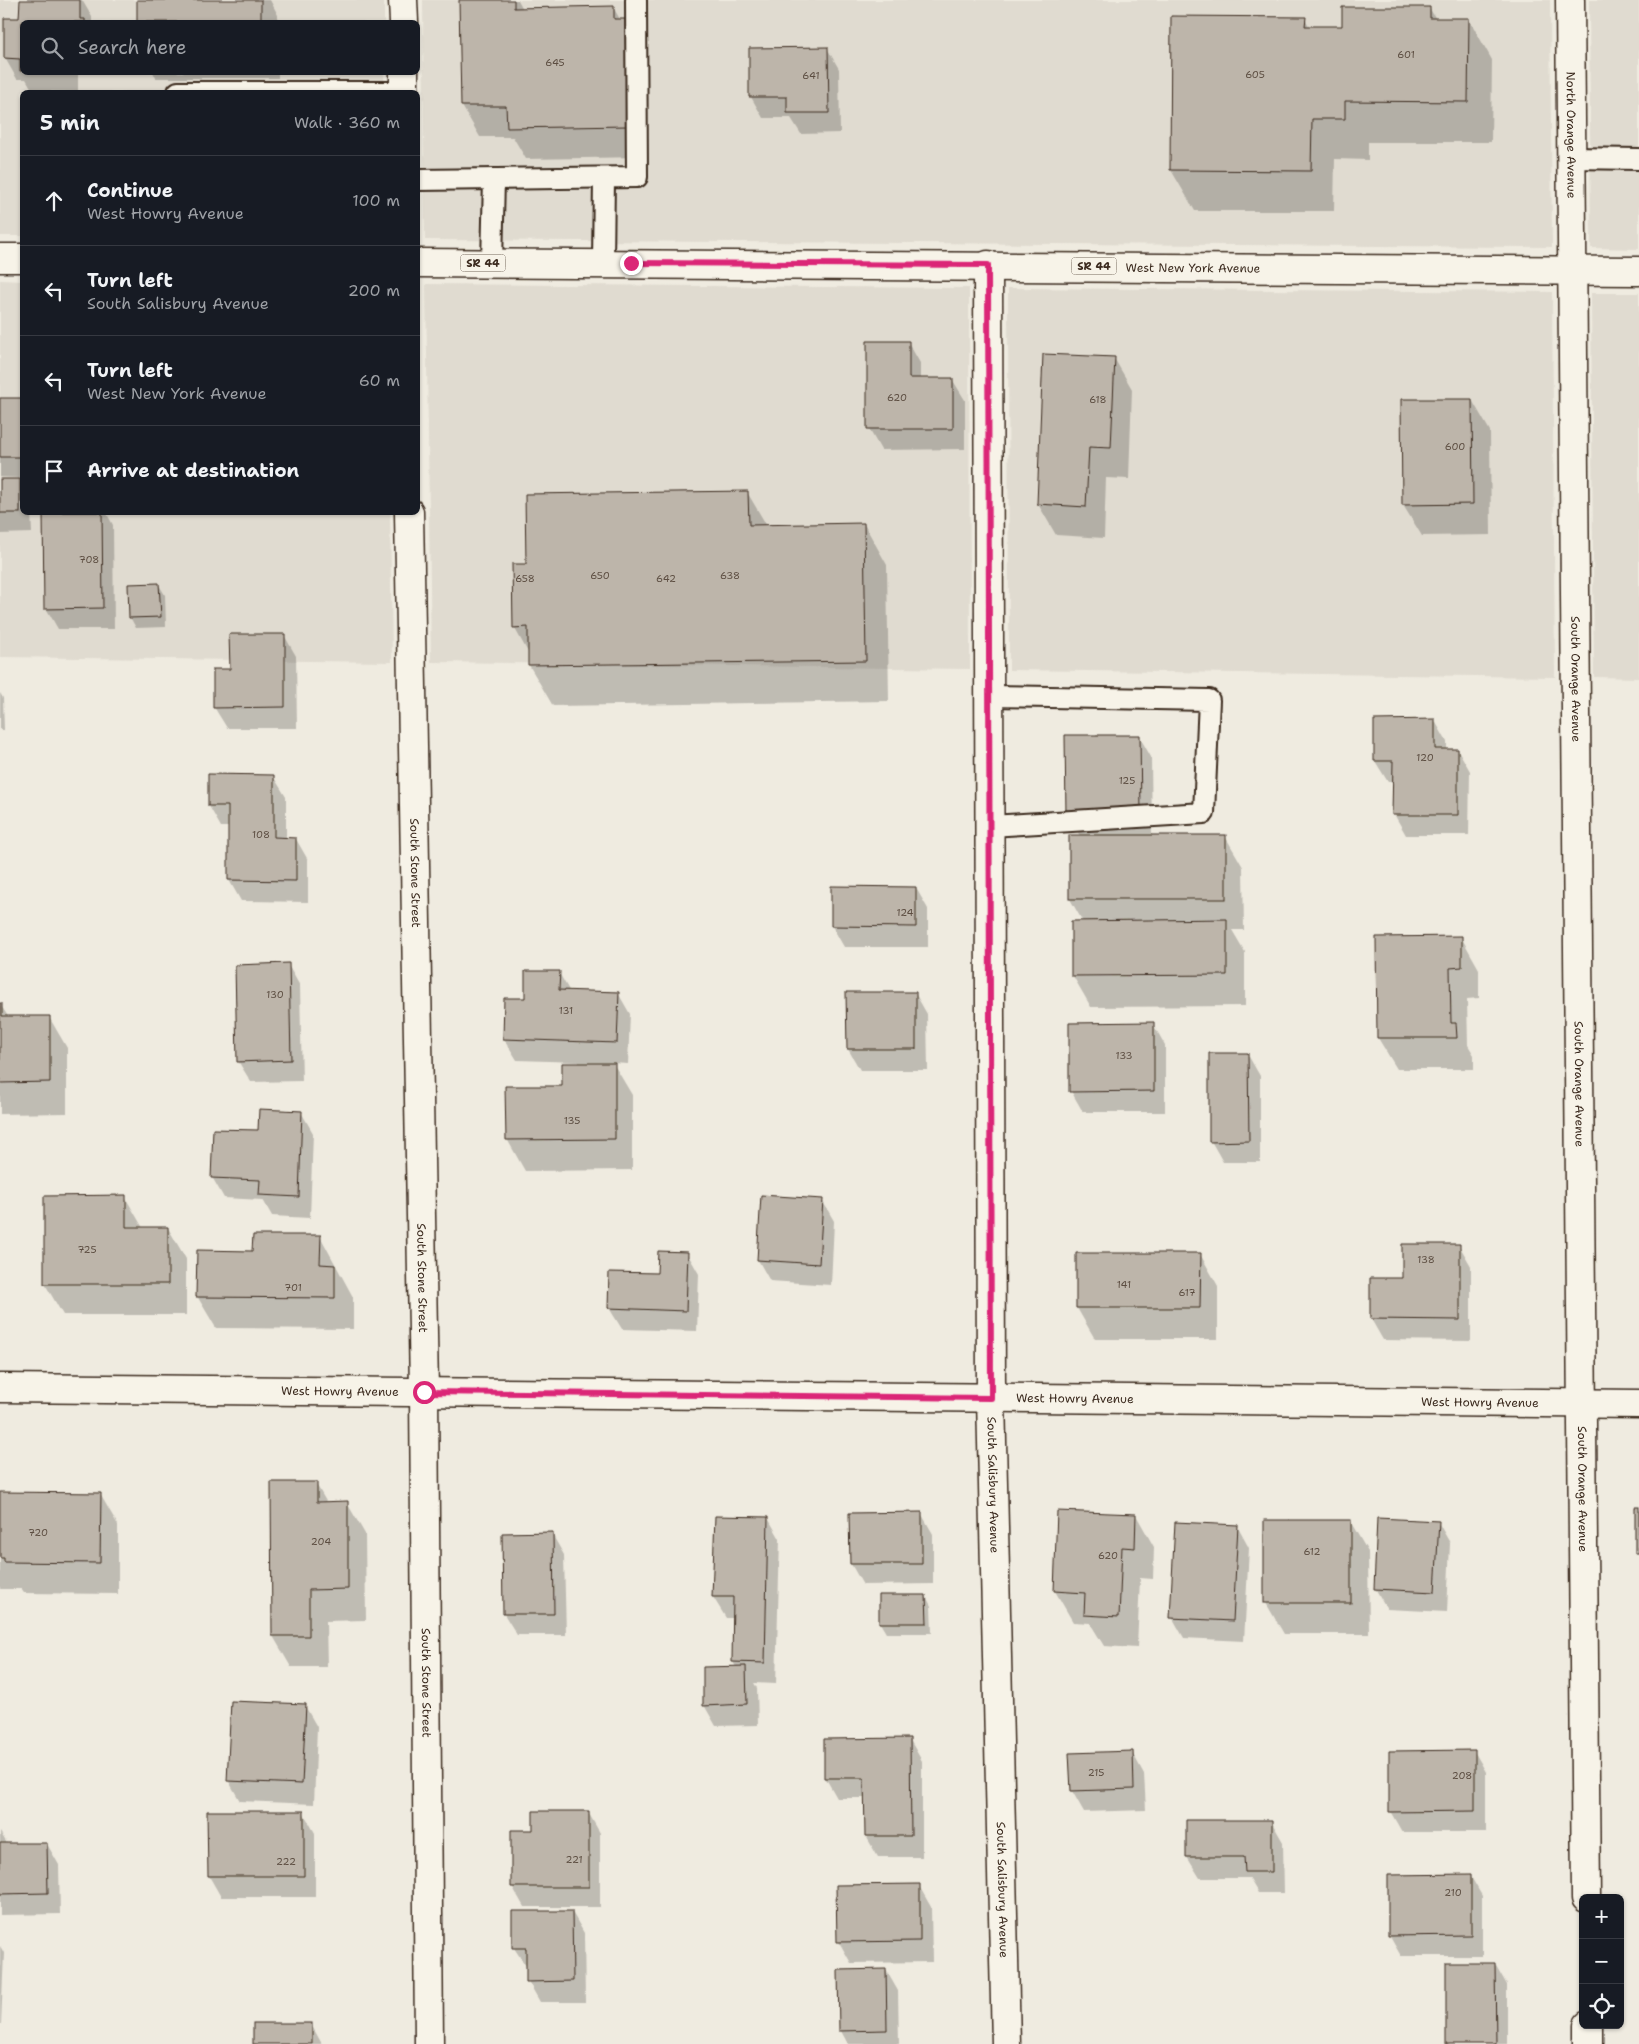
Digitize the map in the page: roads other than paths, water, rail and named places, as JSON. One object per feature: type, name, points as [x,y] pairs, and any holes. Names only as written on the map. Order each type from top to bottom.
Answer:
[{"type":"street","points":[[404,0],[404,20]]},
{"type":"street","name":"North Orange Avenue","points":[[1570,0],[1571,270]]},
{"type":"street","points":[[404,75],[404,90]]},
{"type":"street","points":[[0,258],[20,258]]},
{"type":"street","name":"West New York Avenue","points":[[420,262],[1639,271]]},
{"type":"street","name":"South Salisbury Avenue","points":[[988,265],[991,1398],[1006,2044]]},
{"type":"street","name":"South Orange Avenue","points":[[1571,270],[1586,1894]]},
{"type":"street","name":"South Stone Street","points":[[410,515],[424,1392],[429,2044]]},
{"type":"street","name":"West Howry Avenue","points":[[0,1388],[1639,1404]]},
{"type":"street","points":[[1588,2029],[1588,2044]]},
{"type":"lane","points":[[420,180],[637,177],[636,0]]},
{"type":"lane","points":[[1570,158],[1639,159]]},
{"type":"lane","points":[[603,263],[604,178]]},
{"type":"lane","points":[[492,263],[494,179]]},
{"type":"lane","points":[[990,696],[1209,700],[1204,813],[990,826]]}]
